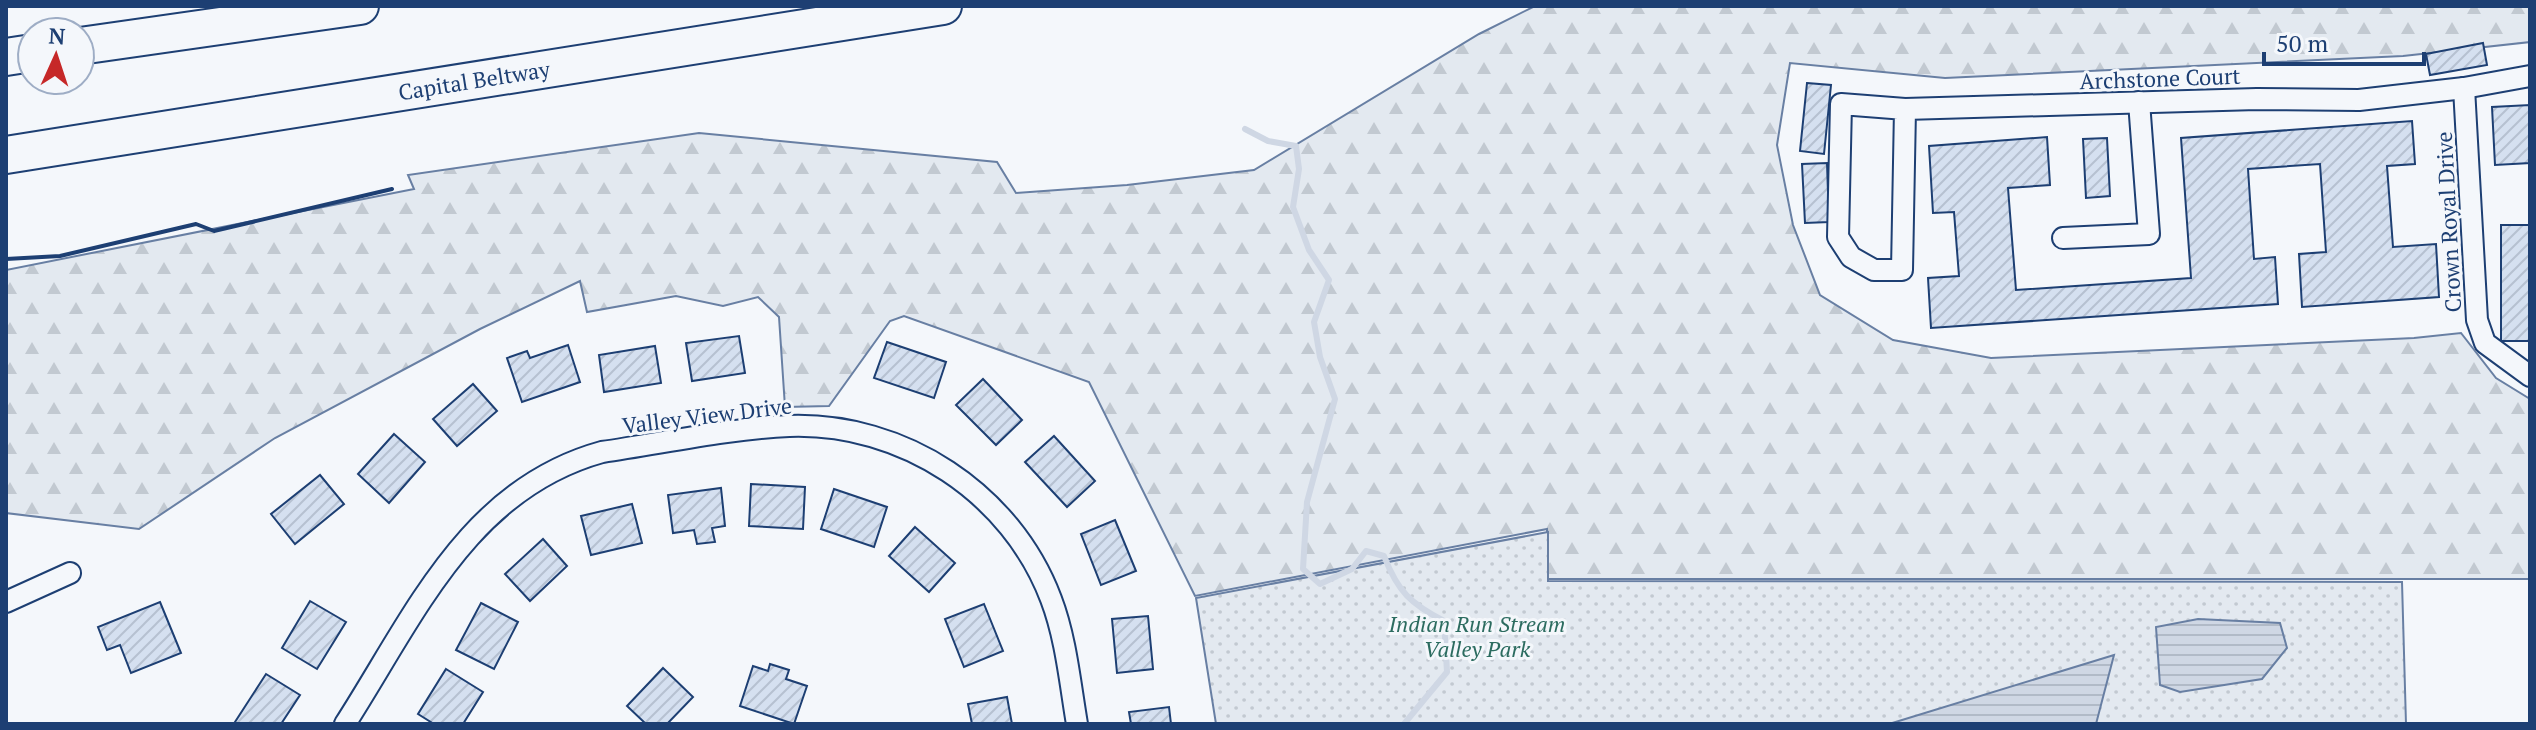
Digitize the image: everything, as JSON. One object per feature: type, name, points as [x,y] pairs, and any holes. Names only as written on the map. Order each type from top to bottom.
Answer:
[{"type":"highway","points":[[96,44],[360,6]]},
{"type":"highway","name":"Capital Beltway","points":[[6,155],[943,6]]},
{"type":"street","name":"Archstone Court","points":[[1905,109],[1902,270],[1874,270],[1851,257],[1838,237],[1841,104],[1905,109],[2359,100],[2464,88],[2530,76]]},
{"type":"street","name":"Crown Royal Drive","points":[[2464,88],[2477,320],[2485,343],[2530,376]]},
{"type":"street","points":[[2063,238],[2149,234],[2139,102]]},
{"type":"street","name":"Valley View Drive","points":[[345,724],[465,539],[507,498],[528,483],[576,459],[602,452],[789,426],[854,432],[915,452],[945,469],[996,510],[1026,550],[1051,599],[1061,631],[1077,724]]},
{"type":"street","points":[[6,602],[70,573]]},
{"type":"green space","points":[[1535,6],[2530,6],[2530,42],[2403,56],[1945,78],[1790,63],[1777,145],[1793,225],[1820,295],[1893,340],[1991,358],[2414,338],[2461,333],[2496,378],[2530,399],[2530,579],[1547,579],[1547,529],[1195,596],[1089,382],[904,316],[890,321],[829,406],[785,407],[779,317],[758,297],[723,306],[676,296],[587,312],[580,281],[480,329],[275,438],[139,529],[6,513],[6,270],[414,189],[408,175],[699,133],[997,162],[1016,193],[1127,185],[1254,170],[1479,34]]},
{"type":"green space","name":"Indian Run Stream Valley Park","points":[[1548,532],[1548,581],[2402,582],[2406,724],[1216,724],[1196,598]]},
{"type":"shaded area","points":[[2198,619],[2280,623],[2287,648],[2262,679],[2180,692],[2160,685],[2156,627]]},
{"type":"shaded area","points":[[2114,655],[2096,724],[1889,724]]},
{"type":"building","points":[[2483,43],[2487,65],[2430,75],[2426,54]]},
{"type":"building","points":[[1807,83],[1831,85],[1824,154],[1800,151]]},
{"type":"building","points":[[2530,105],[2530,163],[2495,165],[2492,107]]},
{"type":"building","points":[[2412,121],[2415,164],[2387,166],[2393,247],[2436,244],[2439,297],[2302,307],[2299,254],[2326,252],[2320,164],[2248,169],[2254,259],[2275,257],[2278,304],[1931,328],[1928,278],[1959,276],[1954,212],[1933,213],[1929,146],[2047,137],[2050,185],[2008,188],[2016,290],[2191,278],[2181,138]]},
{"type":"building","points":[[2107,138],[2110,196],[2086,198],[2083,139]]},
{"type":"building","points":[[1827,163],[1829,222],[1805,223],[1802,164]]},
{"type":"building","points":[[2501,225],[2530,225],[2530,341],[2501,341]]},
{"type":"building","points":[[739,336],[745,373],[692,381],[686,343]]},
{"type":"building","points":[[887,342],[946,362],[934,398],[874,378]]},
{"type":"building","points":[[568,345],[580,382],[522,402],[507,358],[527,351],[530,358]]},
{"type":"building","points":[[655,346],[661,383],[604,392],[599,355]]},
{"type":"building","points":[[983,379],[1022,420],[996,445],[956,405]]},
{"type":"building","points":[[473,384],[497,411],[457,446],[433,419]]},
{"type":"building","points":[[394,434],[425,462],[389,503],[358,474]]},
{"type":"building","points":[[1054,436],[1095,481],[1067,507],[1025,462]]},
{"type":"building","points":[[320,475],[344,504],[295,544],[271,514]]},
{"type":"building","points":[[751,484],[805,487],[803,529],[749,526]]},
{"type":"building","points":[[721,488],[725,526],[712,528],[715,542],[697,544],[694,530],[673,533],[668,495]]},
{"type":"building","points":[[834,489],[887,507],[874,547],[821,529]]},
{"type":"building","points":[[632,504],[642,543],[591,555],[581,516]]},
{"type":"building","points":[[1115,520],[1136,571],[1101,585],[1081,534]]},
{"type":"building","points":[[915,527],[955,563],[929,592],[889,556]]},
{"type":"building","points":[[543,539],[567,566],[530,601],[505,574]]},
{"type":"building","points":[[310,601],[346,622],[317,669],[282,648]]},
{"type":"building","points":[[160,602],[181,653],[131,673],[120,645],[107,650],[98,627]]},
{"type":"building","points":[[481,603],[518,622],[494,669],[456,650]]},
{"type":"building","points":[[984,604],[1003,651],[964,667],[945,619]]},
{"type":"building","points":[[1148,616],[1153,669],[1117,673],[1112,619]]},
{"type":"building","points":[[770,664],[789,670],[786,679],[807,686],[794,724],[740,706],[753,666],[768,671]]},
{"type":"building","points":[[663,668],[693,697],[667,724],[646,724],[627,706]]},
{"type":"building","points":[[446,669],[483,692],[463,724],[434,724],[418,714]]},
{"type":"building","points":[[266,674],[300,695],[281,724],[238,724],[235,722]]},
{"type":"building","points":[[1007,697],[1012,724],[972,724],[968,704]]},
{"type":"building","points":[[1169,707],[1171,724],[1131,724],[1129,712]]},
{"type":"waterway","points":[[1245,129],[1268,141],[1296,146],[1299,169],[1293,207],[1309,250],[1329,280],[1314,322],[1320,357],[1335,399],[1307,502],[1303,569],[1320,584],[1352,569],[1366,551],[1384,556],[1407,596],[1444,621],[1447,672],[1404,724]]},
{"type":"wall","points":[[6,259],[60,256],[196,224],[214,231],[392,189]]}]
